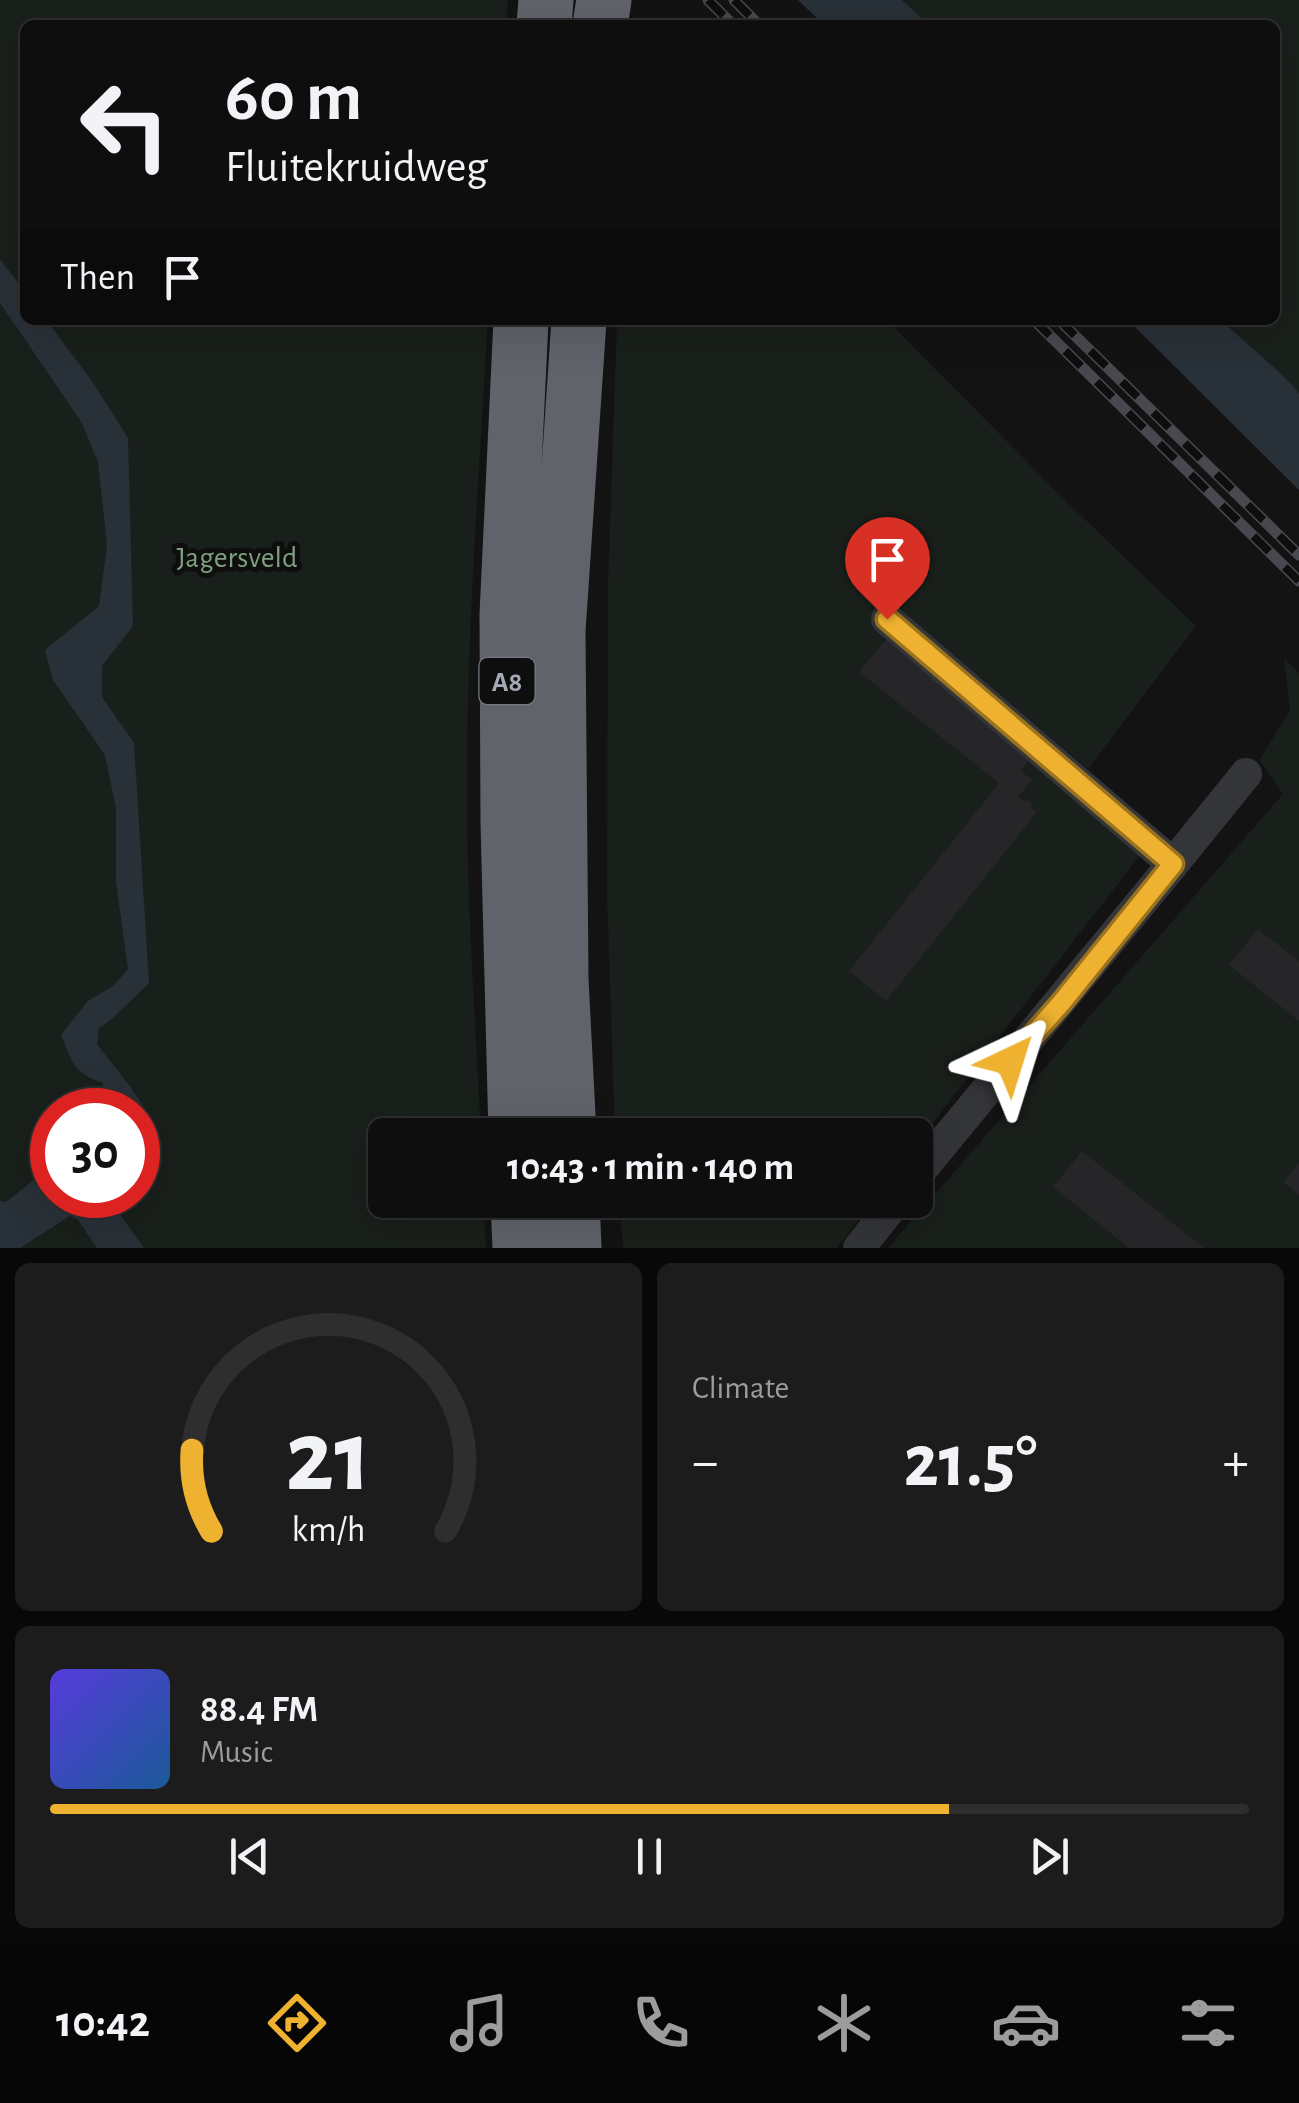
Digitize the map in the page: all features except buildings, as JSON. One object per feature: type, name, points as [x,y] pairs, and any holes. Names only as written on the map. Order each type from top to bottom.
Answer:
[{"type":"highway","name":"A8","points":[[516,1118],[507,614],[522,325]]},
{"type":"highway","name":"A8","points":[[568,1118],[560,979],[558,630],[580,325]]},
{"type":"highway","points":[[519,1218],[520,1248]]},
{"type":"highway","points":[[573,1218],[574,1248]]},
{"type":"street","points":[[887,619],[1173,864]]},
{"type":"street","points":[[933,1154],[1246,774]]},
{"type":"street","points":[[859,1248],[883,1218]]},
{"type":"green space","name":"Jagersveld","points":[[0,0],[508,0],[506,20],[20,20],[20,325],[488,325],[467,769],[469,906],[480,1118],[368,1118],[368,1218],[485,1218],[486,1248],[0,1248]]},
{"type":"green space","points":[[902,0],[1299,0],[1299,393],[1227,325],[1280,325],[1280,20],[924,20]]},
{"type":"green space","points":[[617,325],[892,325],[1196,626],[1088,769],[903,614],[882,642],[1018,749],[1141,854],[933,1123],[933,1118],[614,1118],[607,893],[608,586]]},
{"type":"green space","points":[[1284,658],[1299,673],[1299,1248],[888,1248],[914,1218],[933,1218],[933,1196],[1283,794],[1259,760],[1290,711]]},
{"type":"green space","points":[[620,1218],[860,1218],[837,1248],[623,1248]]},
{"type":"shaded area","points":[[798,0],[902,0],[924,20],[819,20]]},
{"type":"shaded area","points":[[0,259],[20,285],[20,325],[50,325],[128,438],[133,626],[102,666],[102,697],[134,743],[149,983],[99,1028],[97,1044],[131,1088],[103,1088],[103,1083],[85,1075],[75,1065],[61,1035],[88,1001],[113,986],[128,969],[116,882],[116,808],[105,755],[53,680],[45,650],[99,606],[107,546],[98,462],[82,423],[0,303]]},
{"type":"shaded area","points":[[1133,325],[1227,325],[1281,374],[1299,393],[1299,490]]},
{"type":"shaded area","points":[[30,1183],[30,1218],[67,1218],[20,1248],[0,1248],[0,1201],[6,1202]]},
{"type":"shaded area","points":[[74,1218],[122,1218],[144,1248],[97,1248]]},
{"type":"railway","points":[[708,0],[728,20]]},
{"type":"railway","points":[[734,0],[754,20]]},
{"type":"railway","points":[[1039,325],[1299,581]]},
{"type":"railway","points":[[1064,325],[1299,555]]},
{"type":"route","points":[[887,619],[1173,864],[1010,1061]]}]
